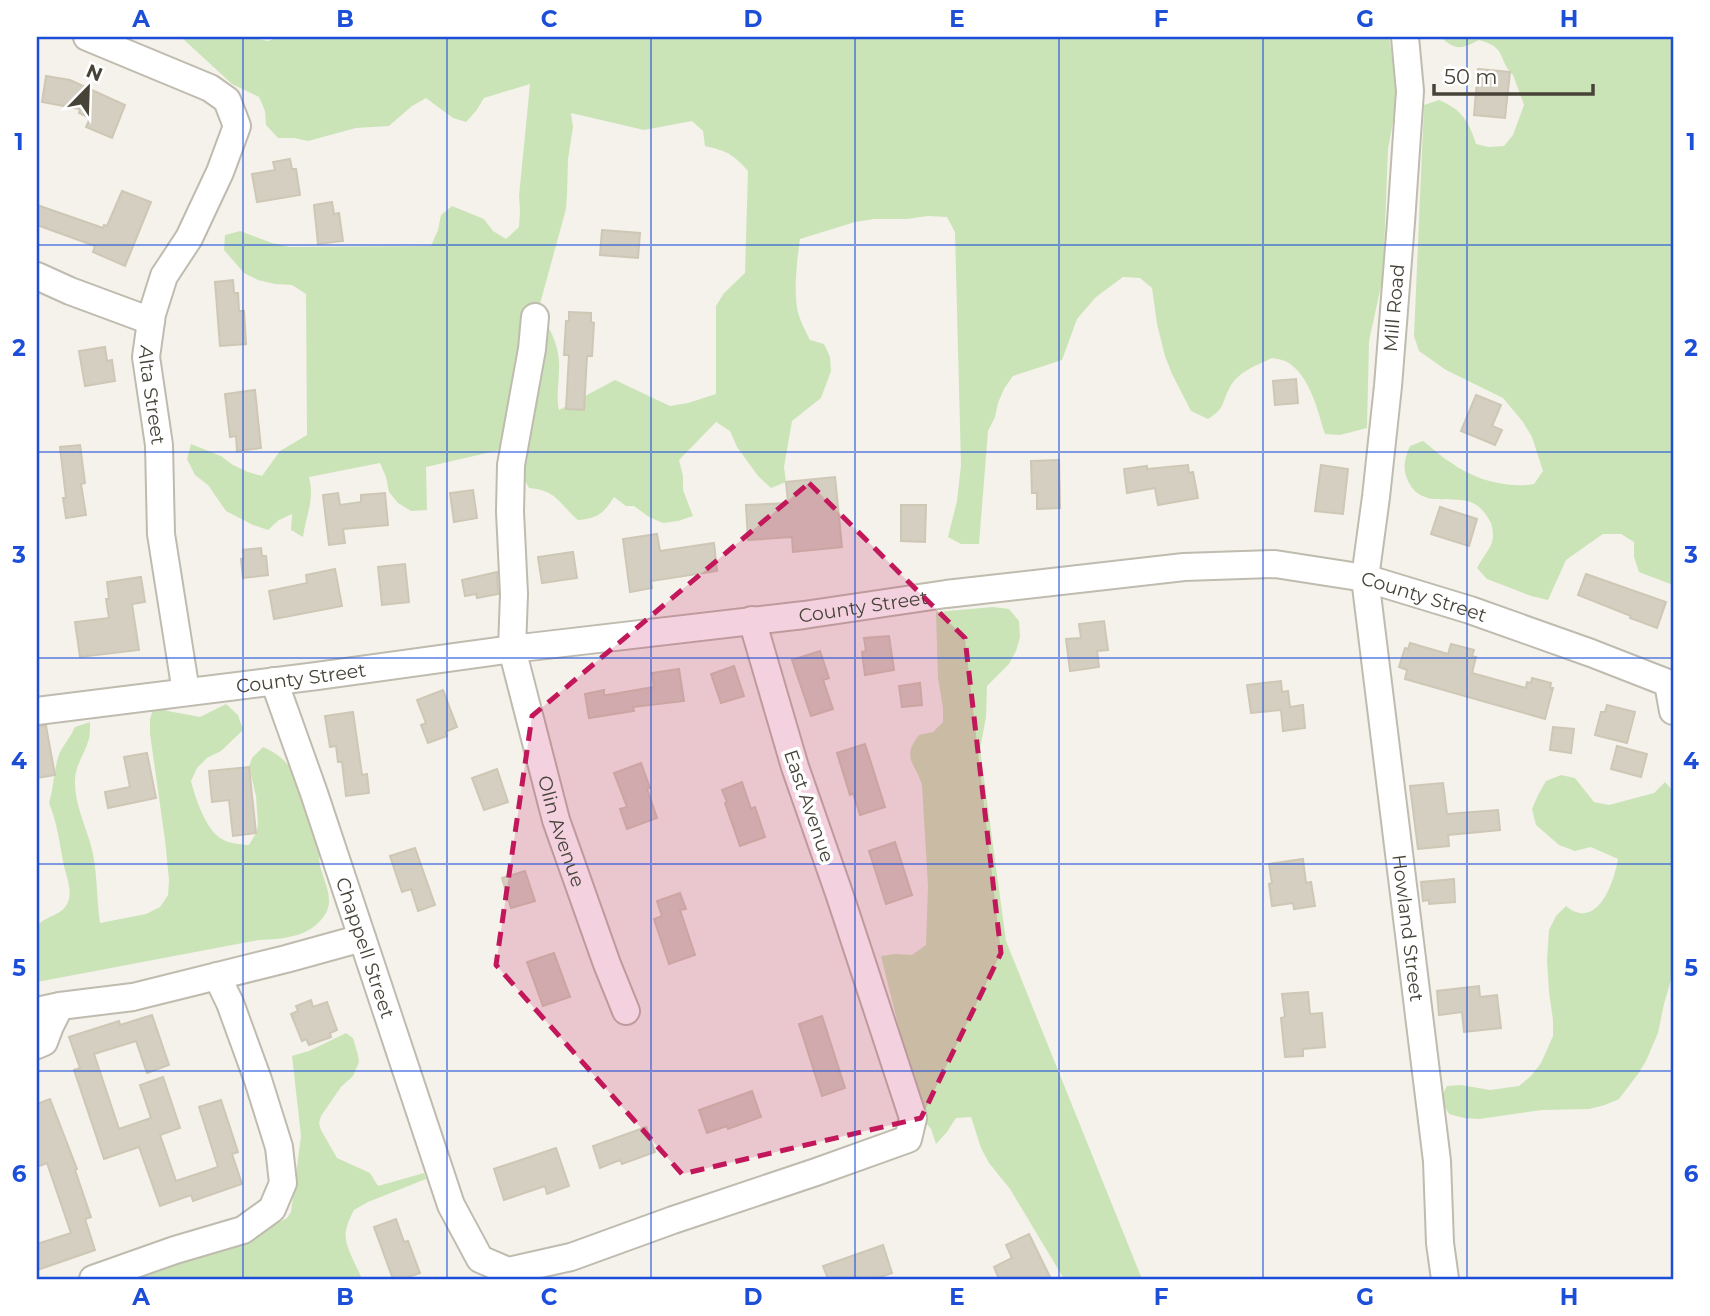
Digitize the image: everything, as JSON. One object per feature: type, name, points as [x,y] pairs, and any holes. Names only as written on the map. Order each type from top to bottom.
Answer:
[{"type":"street","name":"Alta Street","points":[[88,37],[210,88],[227,100],[237,126],[220,172],[188,238],[164,275],[151,321],[146,357],[159,445],[161,534],[186,692]]},
{"type":"street","name":"Mill Road","points":[[1365,578],[1388,386],[1401,222],[1410,91],[1405,37]]},
{"type":"street","points":[[37,276],[151,321]]},
{"type":"street","name":"Olin Avenue","points":[[536,317],[511,465],[514,594],[512,649],[556,820],[626,1011]]},
{"type":"street","name":"County Street","points":[[37,711],[946,594],[1184,567],[1275,564],[1365,578],[1482,614],[1671,684]]},
{"type":"street","name":"Howland Street","points":[[1365,578],[1437,1160],[1440,1243],[1445,1279]]},
{"type":"street","name":"East Avenue","points":[[456,1213],[480,1259],[508,1270],[571,1257],[908,1139],[913,1118],[795,767],[752,621]]},
{"type":"street","name":"Chappell Street","points":[[274,681],[451,1205],[456,1213]]},
{"type":"street","points":[[1671,684],[1673,711]]},
{"type":"street","points":[[40,1043],[50,1026],[48,1009],[133,997],[362,938]]},
{"type":"street","points":[[93,1279],[175,1250],[243,1230],[272,1209],[283,1183],[279,1147],[258,1080],[230,1003],[216,976]]},
{"type":"highlighted area","points":[[809,483],[965,638],[1001,953],[921,1118],[682,1174],[496,965],[532,716]]},
{"type":"green space","points":[[181,37],[250,37],[268,41],[279,37],[1389,37],[1396,84],[1388,149],[1383,277],[1369,341],[1367,428],[1340,435],[1325,434],[1303,377],[1289,363],[1272,358],[1238,377],[1220,408],[1208,419],[1191,411],[1165,356],[1152,288],[1140,278],[1123,277],[1096,297],[1077,319],[1062,360],[1013,376],[1004,389],[988,431],[979,544],[961,544],[948,537],[957,501],[961,465],[955,232],[947,217],[874,219],[800,239],[796,282],[798,312],[810,340],[824,344],[830,357],[831,371],[821,398],[792,421],[784,467],[786,482],[771,488],[758,476],[737,447],[730,431],[716,422],[679,460],[683,490],[693,516],[663,523],[634,506],[626,506],[614,497],[599,514],[578,520],[552,495],[529,488],[521,473],[547,325],[559,358],[559,410],[615,380],[670,406],[716,394],[716,306],[724,293],[745,273],[748,171],[729,154],[705,146],[703,131],[692,121],[644,130],[571,113],[573,127],[568,159],[566,209],[500,450],[426,467],[427,510],[411,511],[398,503],[389,492],[380,463],[309,477],[311,500],[303,537],[291,530],[292,514],[279,520],[268,530],[226,511],[208,485],[195,475],[187,459],[191,444],[221,456],[248,472],[262,476],[280,451],[307,435],[306,294],[292,285],[258,280],[244,273],[224,250],[225,235],[240,231],[289,247],[431,246],[441,215],[452,206],[484,219],[493,231],[506,239],[519,227],[519,196],[530,84],[484,98],[466,122],[453,118],[426,98],[389,126],[356,128],[308,141],[278,138],[266,125],[265,111],[259,97],[232,84]]},
{"type":"green space","points":[[1441,37],[1673,37],[1673,585],[1639,572],[1634,557],[1634,542],[1621,534],[1603,534],[1566,560],[1548,600],[1487,579],[1477,568],[1493,540],[1491,523],[1484,512],[1473,503],[1422,496],[1415,491],[1405,474],[1406,455],[1410,446],[1423,441],[1459,468],[1479,478],[1501,484],[1534,484],[1543,471],[1532,437],[1503,398],[1446,370],[1419,351],[1414,336],[1424,105],[1439,100],[1453,107],[1467,122],[1476,144],[1489,147],[1504,146],[1513,135],[1524,105],[1513,75],[1498,50],[1479,40],[1463,47],[1450,45]]},
{"type":"green space","points":[[993,607],[1009,609],[1019,621],[1020,637],[1009,664],[987,686],[986,717],[980,749],[1006,941],[1142,1279],[1064,1279],[1010,1189],[989,1163],[971,1117],[956,1118],[936,1144],[931,1129],[921,1117],[881,956],[912,955],[926,945],[928,886],[922,785],[910,755],[919,735],[933,732],[943,722],[938,678],[936,612]]},
{"type":"green space","points":[[226,704],[238,715],[243,730],[221,751],[207,758],[197,768],[191,781],[202,813],[216,835],[232,843],[249,845],[258,825],[256,796],[249,767],[252,758],[263,747],[280,757],[296,777],[317,826],[320,866],[329,895],[326,913],[313,927],[297,935],[37,982],[37,926],[61,911],[70,894],[49,803],[60,752],[75,727],[90,722],[89,739],[77,768],[75,787],[93,852],[100,923],[146,914],[160,907],[168,895],[165,840],[150,734],[150,719],[154,706],[200,717]]},
{"type":"green space","points":[[1561,775],[1575,778],[1594,802],[1609,805],[1654,793],[1665,782],[1673,791],[1673,973],[1658,1033],[1638,1074],[1619,1099],[1605,1105],[1589,1109],[1542,1110],[1479,1119],[1449,1114],[1440,1099],[1447,1086],[1461,1085],[1490,1090],[1519,1086],[1541,1063],[1553,1036],[1547,960],[1549,930],[1556,916],[1566,906],[1576,912],[1593,910],[1606,896],[1614,876],[1618,859],[1591,847],[1575,851],[1559,845],[1536,825],[1532,809],[1538,795],[1546,781]]},
{"type":"green space","points":[[346,1033],[353,1038],[359,1062],[353,1076],[341,1087],[321,1116],[321,1130],[337,1158],[370,1173],[378,1186],[424,1173],[426,1179],[354,1210],[346,1236],[348,1248],[362,1279],[114,1279],[264,1231],[287,1218],[291,1212],[301,1136],[292,1056]]},
{"type":"building","points":[[1478,69],[1510,72],[1505,118],[1474,115]]},
{"type":"building","points":[[46,76],[70,80],[125,105],[112,138],[86,127],[90,118],[79,113],[80,109],[42,102]]},
{"type":"building","points":[[290,159],[292,169],[296,169],[300,195],[257,202],[252,174],[275,170],[273,162]]},
{"type":"building","points":[[122,191],[151,202],[125,266],[93,252],[95,246],[37,225],[37,205],[103,228],[104,225],[107,226]]},
{"type":"building","points":[[332,202],[334,214],[339,213],[343,241],[318,244],[314,205]]},
{"type":"building","points":[[602,230],[640,233],[638,258],[600,255]]},
{"type":"building","points":[[233,280],[234,293],[238,293],[239,311],[244,311],[246,344],[220,346],[215,282]]},
{"type":"building","points":[[569,312],[591,313],[591,322],[594,323],[592,356],[587,356],[584,410],[566,409],[569,355],[564,355]]},
{"type":"building","points":[[105,347],[107,361],[112,360],[115,381],[85,386],[79,351]]},
{"type":"building","points":[[1296,379],[1298,403],[1275,405],[1273,381]]},
{"type":"building","points":[[255,390],[261,448],[237,451],[236,436],[230,437],[225,394]]},
{"type":"building","points":[[1476,395],[1501,405],[1492,426],[1502,430],[1495,445],[1461,431]]},
{"type":"building","points":[[80,445],[85,483],[81,484],[86,515],[66,518],[60,447]]},
{"type":"building","points":[[1059,460],[1060,508],[1037,509],[1037,493],[1032,493],[1031,461]]},
{"type":"building","points":[[1188,465],[1189,473],[1193,472],[1198,498],[1158,505],[1155,488],[1127,493],[1124,469]]},
{"type":"building","points":[[1321,465],[1348,469],[1343,514],[1315,511]]},
{"type":"building","points":[[835,477],[842,547],[793,552],[792,537],[748,540],[746,505],[788,503],[786,482]]},
{"type":"building","points":[[473,490],[477,518],[454,522],[450,493]]},
{"type":"building","points":[[338,493],[340,505],[361,502],[361,495],[385,493],[388,525],[343,529],[345,543],[329,545],[323,495]]},
{"type":"building","points":[[901,505],[926,505],[925,542],[901,541]]},
{"type":"building","points":[[1440,507],[1477,519],[1469,546],[1431,534]]},
{"type":"building","points":[[657,534],[660,551],[714,543],[717,571],[651,581],[652,588],[630,592],[623,539]]},
{"type":"building","points":[[261,548],[262,556],[266,556],[268,575],[243,578],[243,550]]},
{"type":"building","points":[[573,552],[577,578],[542,583],[538,557]]},
{"type":"building","points":[[405,564],[409,602],[382,605],[378,567]]},
{"type":"building","points":[[335,569],[342,606],[274,619],[269,591],[307,583],[306,575]]},
{"type":"building","points":[[497,572],[498,594],[477,598],[476,594],[465,596],[462,580]]},
{"type":"building","points":[[1586,574],[1666,602],[1657,628],[1578,595]]},
{"type":"building","points":[[141,577],[145,602],[132,604],[139,650],[80,657],[75,622],[109,618],[107,582]]},
{"type":"building","points":[[1104,621],[1108,650],[1097,651],[1099,667],[1070,671],[1066,639],[1081,638],[1079,624]]},
{"type":"building","points":[[889,636],[894,670],[865,675],[862,652],[866,651],[864,638]]},
{"type":"building","points":[[1410,643],[1448,654],[1451,644],[1474,650],[1472,656],[1476,657],[1472,673],[1526,688],[1527,682],[1531,683],[1532,678],[1551,683],[1550,688],[1553,688],[1545,719],[1405,679],[1407,670],[1399,667],[1405,648],[1408,649]]},
{"type":"building","points":[[820,651],[829,678],[823,680],[833,709],[811,716],[792,660]]},
{"type":"building","points":[[734,666],[744,696],[721,703],[711,674]]},
{"type":"building","points":[[679,669],[684,701],[633,707],[634,711],[589,718],[585,694],[604,690],[604,695],[607,695],[654,687],[652,673]]},
{"type":"building","points":[[1281,681],[1282,692],[1288,691],[1290,707],[1303,705],[1305,728],[1283,731],[1281,710],[1251,713],[1247,685]]},
{"type":"building","points":[[920,683],[922,705],[902,707],[899,686]]},
{"type":"building","points":[[443,690],[457,727],[445,732],[447,736],[428,743],[421,725],[426,723],[417,700]]},
{"type":"building","points":[[1607,705],[1635,712],[1627,743],[1595,735],[1601,712],[1605,712]]},
{"type":"building","points":[[353,712],[362,775],[367,774],[369,793],[346,796],[342,762],[338,762],[336,746],[330,747],[325,716]]},
{"type":"building","points":[[37,726],[46,726],[55,775],[37,778]]},
{"type":"building","points":[[1553,727],[1574,729],[1571,753],[1550,750]]},
{"type":"building","points":[[865,744],[885,807],[860,815],[853,793],[850,795],[837,753]]},
{"type":"building","points":[[1617,746],[1647,754],[1641,777],[1611,769]]},
{"type":"building","points":[[147,753],[156,798],[108,808],[105,792],[130,787],[124,757]]},
{"type":"building","points":[[641,763],[657,818],[627,829],[620,809],[627,807],[614,773]]},
{"type":"building","points":[[249,767],[256,833],[233,836],[229,800],[212,802],[209,771]]},
{"type":"building","points":[[497,769],[508,802],[484,810],[472,778]]},
{"type":"building","points":[[742,782],[751,809],[755,807],[765,837],[740,846],[722,790]]},
{"type":"building","points":[[1443,783],[1447,814],[1498,810],[1500,830],[1448,835],[1449,846],[1418,849],[1410,786]]},
{"type":"building","points":[[895,842],[912,895],[886,904],[869,851]]},
{"type":"building","points":[[415,848],[435,905],[418,911],[411,889],[402,892],[390,856]]},
{"type":"building","points":[[1303,859],[1306,883],[1311,882],[1315,906],[1294,909],[1293,903],[1272,906],[1269,864]]},
{"type":"building","points":[[525,871],[535,901],[511,908],[502,878]]},
{"type":"building","points":[[1454,879],[1455,902],[1429,904],[1429,900],[1423,901],[1421,882]]},
{"type":"building","points":[[680,893],[686,909],[680,910],[695,955],[669,964],[654,919],[662,916],[657,901]]},
{"type":"building","points":[[554,953],[570,997],[543,1006],[527,962]]},
{"type":"building","points":[[1479,986],[1480,997],[1497,995],[1501,1028],[1464,1032],[1462,1012],[1439,1015],[1437,991]]},
{"type":"building","points":[[1308,992],[1310,1014],[1322,1013],[1325,1047],[1303,1049],[1303,1056],[1285,1057],[1281,1018],[1285,1017],[1282,994]]},
{"type":"building","points":[[311,1000],[313,1007],[327,1002],[337,1030],[330,1033],[331,1037],[309,1045],[306,1039],[302,1041],[291,1014],[298,1011],[296,1006]]},
{"type":"building","points":[[152,1015],[169,1065],[147,1073],[136,1041],[94,1054],[119,1129],[151,1118],[140,1085],[163,1077],[180,1128],[160,1135],[176,1181],[218,1167],[199,1107],[221,1100],[238,1152],[232,1154],[242,1184],[193,1201],[191,1195],[160,1206],[139,1147],[104,1159],[74,1070],[80,1068],[69,1037],[119,1021],[120,1025]]},
{"type":"building","points":[[822,1016],[845,1088],[822,1096],[799,1024]]},
{"type":"building","points":[[752,1091],[761,1117],[728,1129],[727,1126],[707,1133],[699,1110]]},
{"type":"building","points":[[50,1099],[77,1169],[75,1170],[91,1217],[85,1219],[95,1250],[37,1270],[37,1244],[71,1233],[47,1163],[37,1167],[37,1104]]},
{"type":"building","points":[[646,1127],[655,1152],[622,1164],[620,1160],[600,1168],[593,1146]]},
{"type":"building","points":[[556,1148],[569,1186],[547,1194],[545,1186],[504,1200],[494,1169]]},
{"type":"building","points":[[396,1219],[420,1273],[401,1279],[393,1279],[374,1227]]},
{"type":"building","points":[[1029,1234],[1051,1279],[999,1279],[994,1267],[1012,1258],[1006,1245]]},
{"type":"building","points":[[883,1245],[892,1273],[874,1279],[828,1279],[823,1266]]}]
